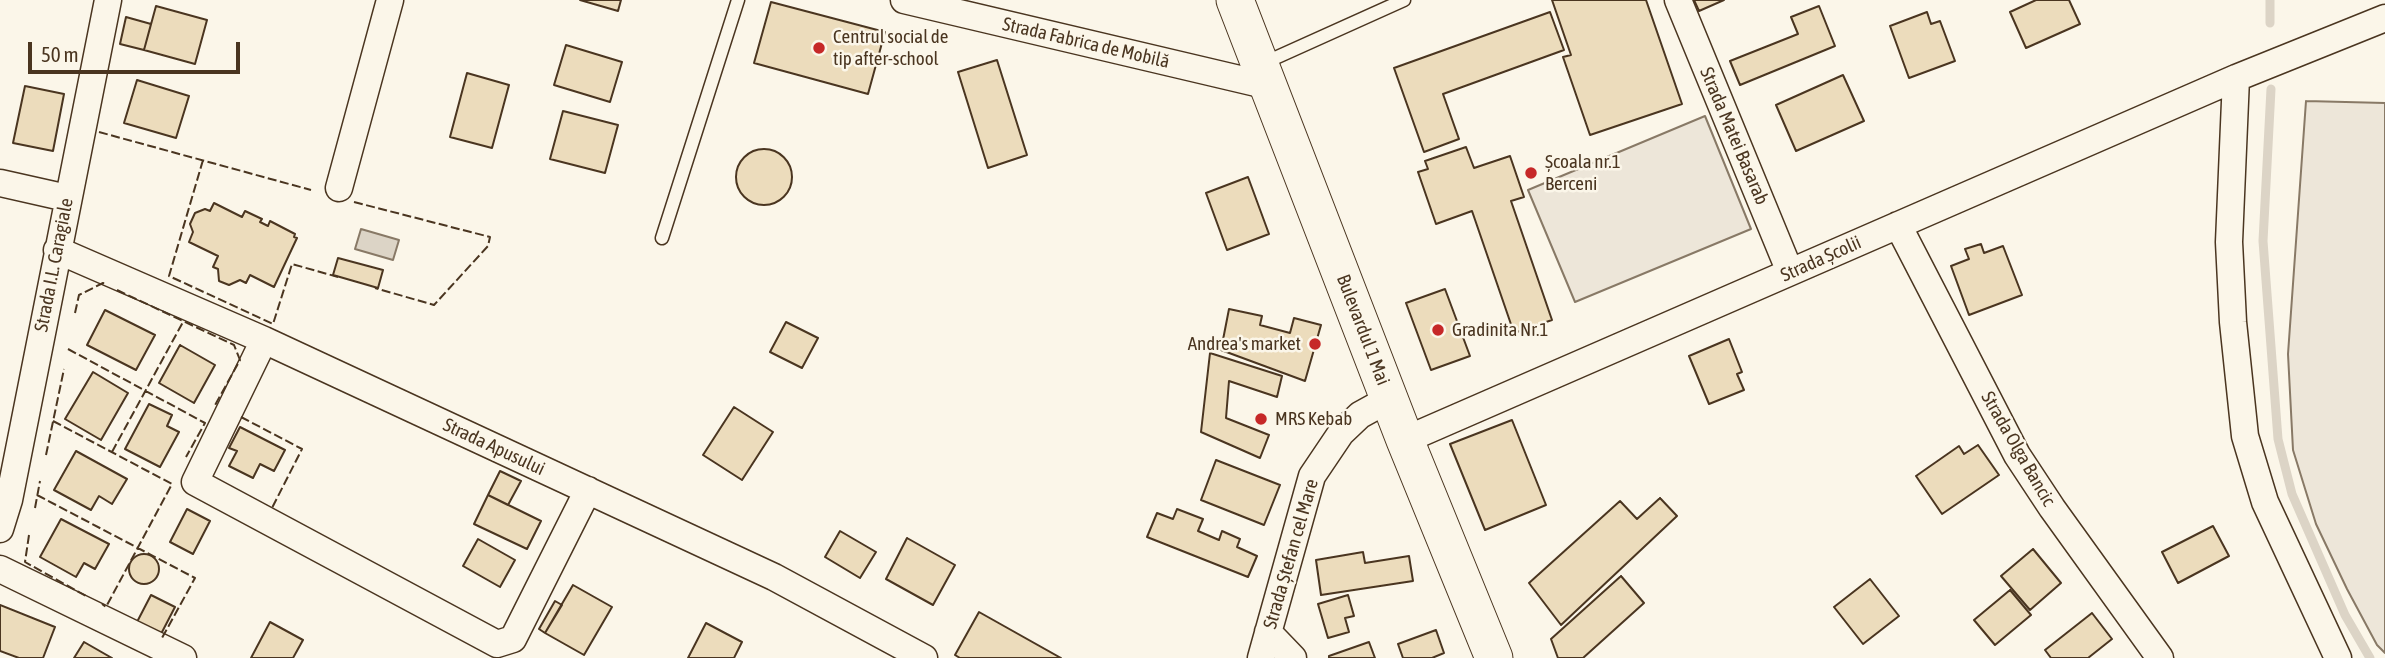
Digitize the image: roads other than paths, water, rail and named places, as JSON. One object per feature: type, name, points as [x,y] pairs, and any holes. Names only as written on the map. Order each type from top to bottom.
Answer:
[{"type":"main road","name":"Bulevardul 1 Mai","points":[[1235,0],[1405,440],[1494,658]]},
{"type":"street","name":"Strada I.L. Caragiale","points":[[0,529],[108,0]]},
{"type":"street","points":[[339,188],[390,0]]},
{"type":"street","name":"Strada Fabrica de Mobilă","points":[[904,0],[1265,75]]},
{"type":"street","name":"Strada Matei Basarab","points":[[1678,0],[1790,272]]},
{"type":"street","name":"Strada Școlii","points":[[1405,440],[2236,78],[2385,18]]},
{"type":"street","points":[[2236,78],[2229,242],[2233,322],[2245,436],[2265,502],[2338,658]]},
{"type":"street","points":[[0,183],[67,198]]},
{"type":"street","name":"Strada Olga Bancic","points":[[1898,225],[2017,455],[2160,658]]},
{"type":"street","name":"Strada Apusului","points":[[58,250],[264,340],[774,577],[924,658]]},
{"type":"street","points":[[264,340],[195,482],[497,644],[513,639],[588,490]]},
{"type":"street","name":"Strada Ștefan cel Mare","points":[[1261,658],[1312,476],[1341,433],[1360,415],[1389,399]]},
{"type":"street","points":[[0,569],[183,658]]},
{"type":"street","points":[[1268,632],[1293,658]]},
{"type":"lane","points":[[662,238],[738,0]]},
{"type":"lane","points":[[1265,75],[1404,0]]},
{"type":"waterway","points":[[2270,0],[2270,23]]},
{"type":"waterway","points":[[2271,89],[2263,241],[2278,439],[2292,494],[2345,615],[2370,658]]},
{"type":"place","name":"Centrul social de tip after-school","points":[[819,48]]},
{"type":"place","name":"Școala nr.1 Berceni","points":[[1531,173]]},
{"type":"place","name":"Gradinita Nr.1","points":[[1438,330]]},
{"type":"place","name":"Andrea's market","points":[[1315,344]]},
{"type":"place","name":"MRS Kebab","points":[[1261,419]]}]
